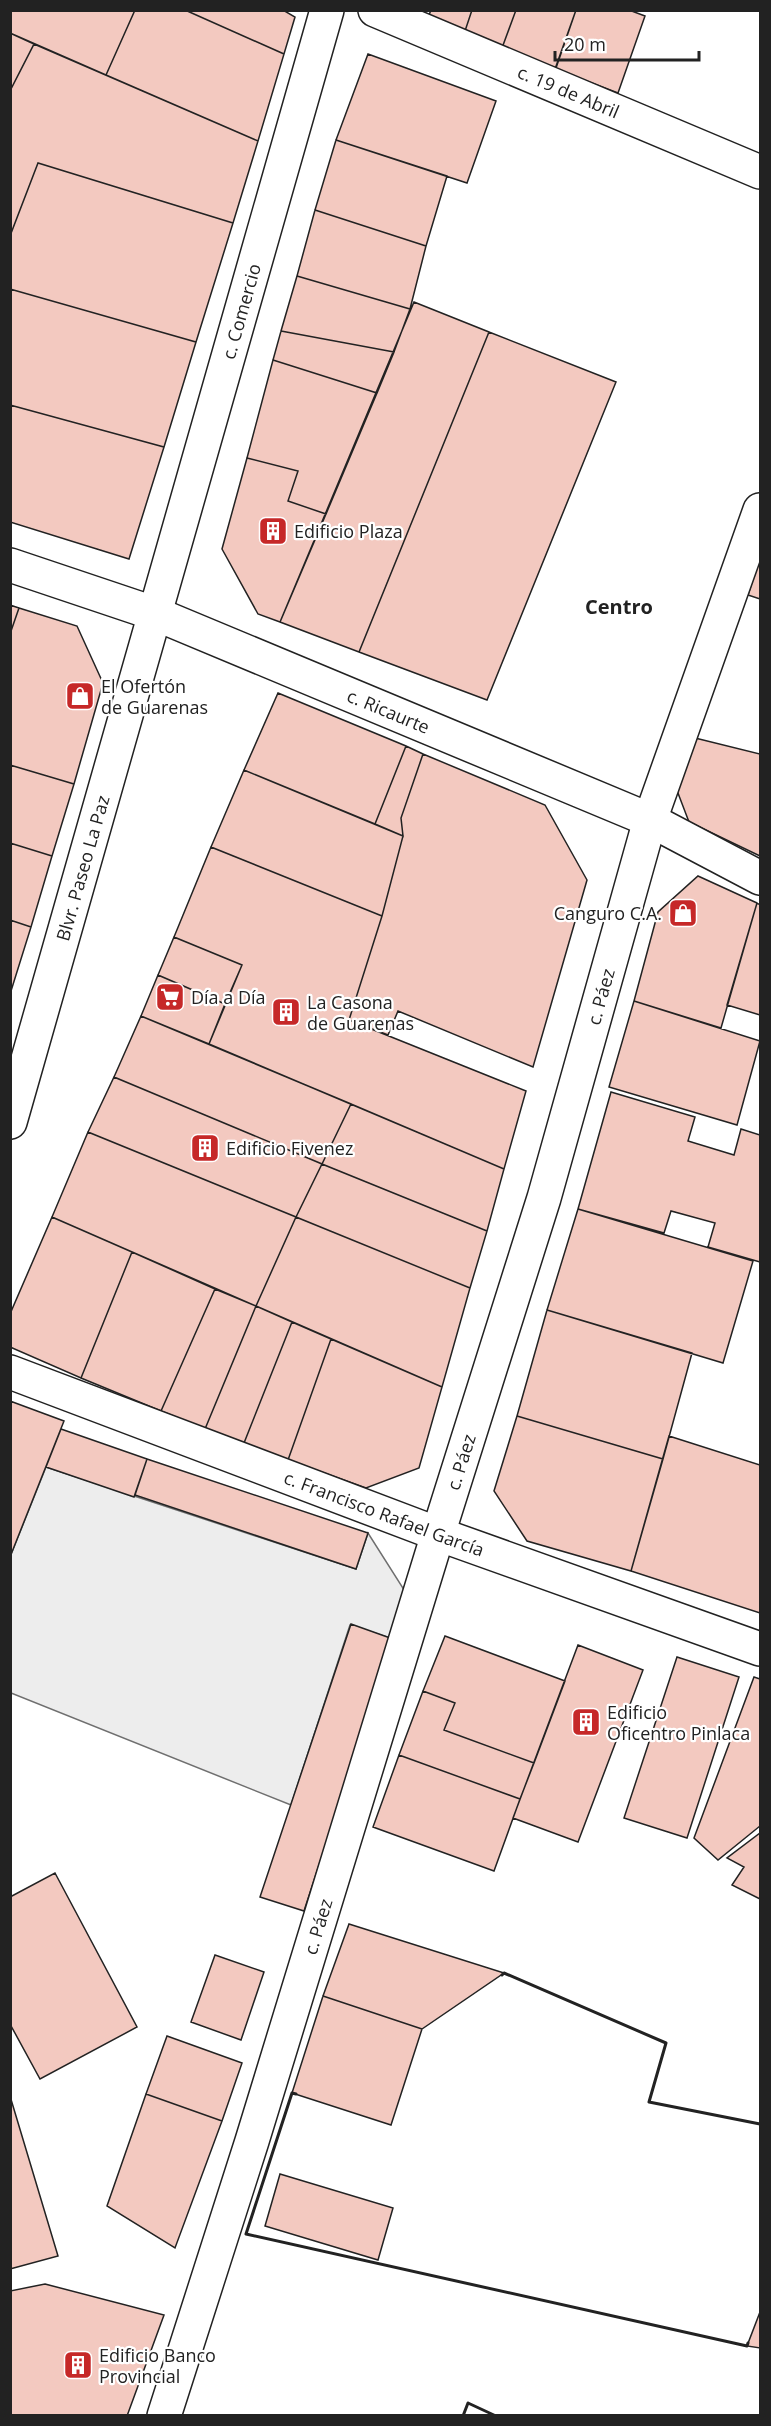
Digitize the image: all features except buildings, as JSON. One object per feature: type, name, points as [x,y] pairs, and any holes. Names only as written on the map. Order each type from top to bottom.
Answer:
[{"type":"street","name":"c. Comercio","points":[[156,614],[327,10]]},
{"type":"street","name":"c. 19 de Abril","points":[[375,10],[760,172]]},
{"type":"street","name":"c. Páez","points":[[164,2415],[252,2141],[438,1534],[544,1198],[650,819],[760,510]]},
{"type":"street","name":"c. Ricaurte","points":[[10,565],[156,614],[650,819],[760,878]]},
{"type":"street","name":"Blvr. Paseo La Paz","points":[[10,1122],[156,614]]},
{"type":"street","name":"c. Francisco Rafael García","points":[[10,1372],[438,1534],[760,1649]]},
{"type":"shaded area","points":[[46,1467],[356,1569],[368,1533],[408,1596],[393,1639],[350,1625],[291,1805],[11,1693],[10,1557]]},
{"type":"wall","points":[[502,1975],[504,1973],[666,2043],[649,2102],[760,2124]]},
{"type":"wall","points":[[296,2094],[292,2093],[246,2234],[747,2346],[748,2343]]},
{"type":"wall","points":[[463,2416],[468,2403],[496,2416]]},
{"type":"place","name":"Edificio Plaza","points":[[273,531]]},
{"type":"place","name":"El Ofertón de Guarenas","points":[[80,696]]},
{"type":"place","name":"Canguro C.A.","points":[[683,913]]},
{"type":"place","name":"Día a Día","points":[[170,997]]},
{"type":"place","name":"La Casona de Guarenas","points":[[286,1012]]},
{"type":"place","name":"Edificio Fivenez","points":[[205,1148]]},
{"type":"place","name":"Edificio Oficentro Pinlaca","points":[[586,1722]]},
{"type":"place","name":"Edificio Banco Provincial","points":[[78,2365]]},
{"type":"district","name":"Centro","points":[[619,606]]}]
